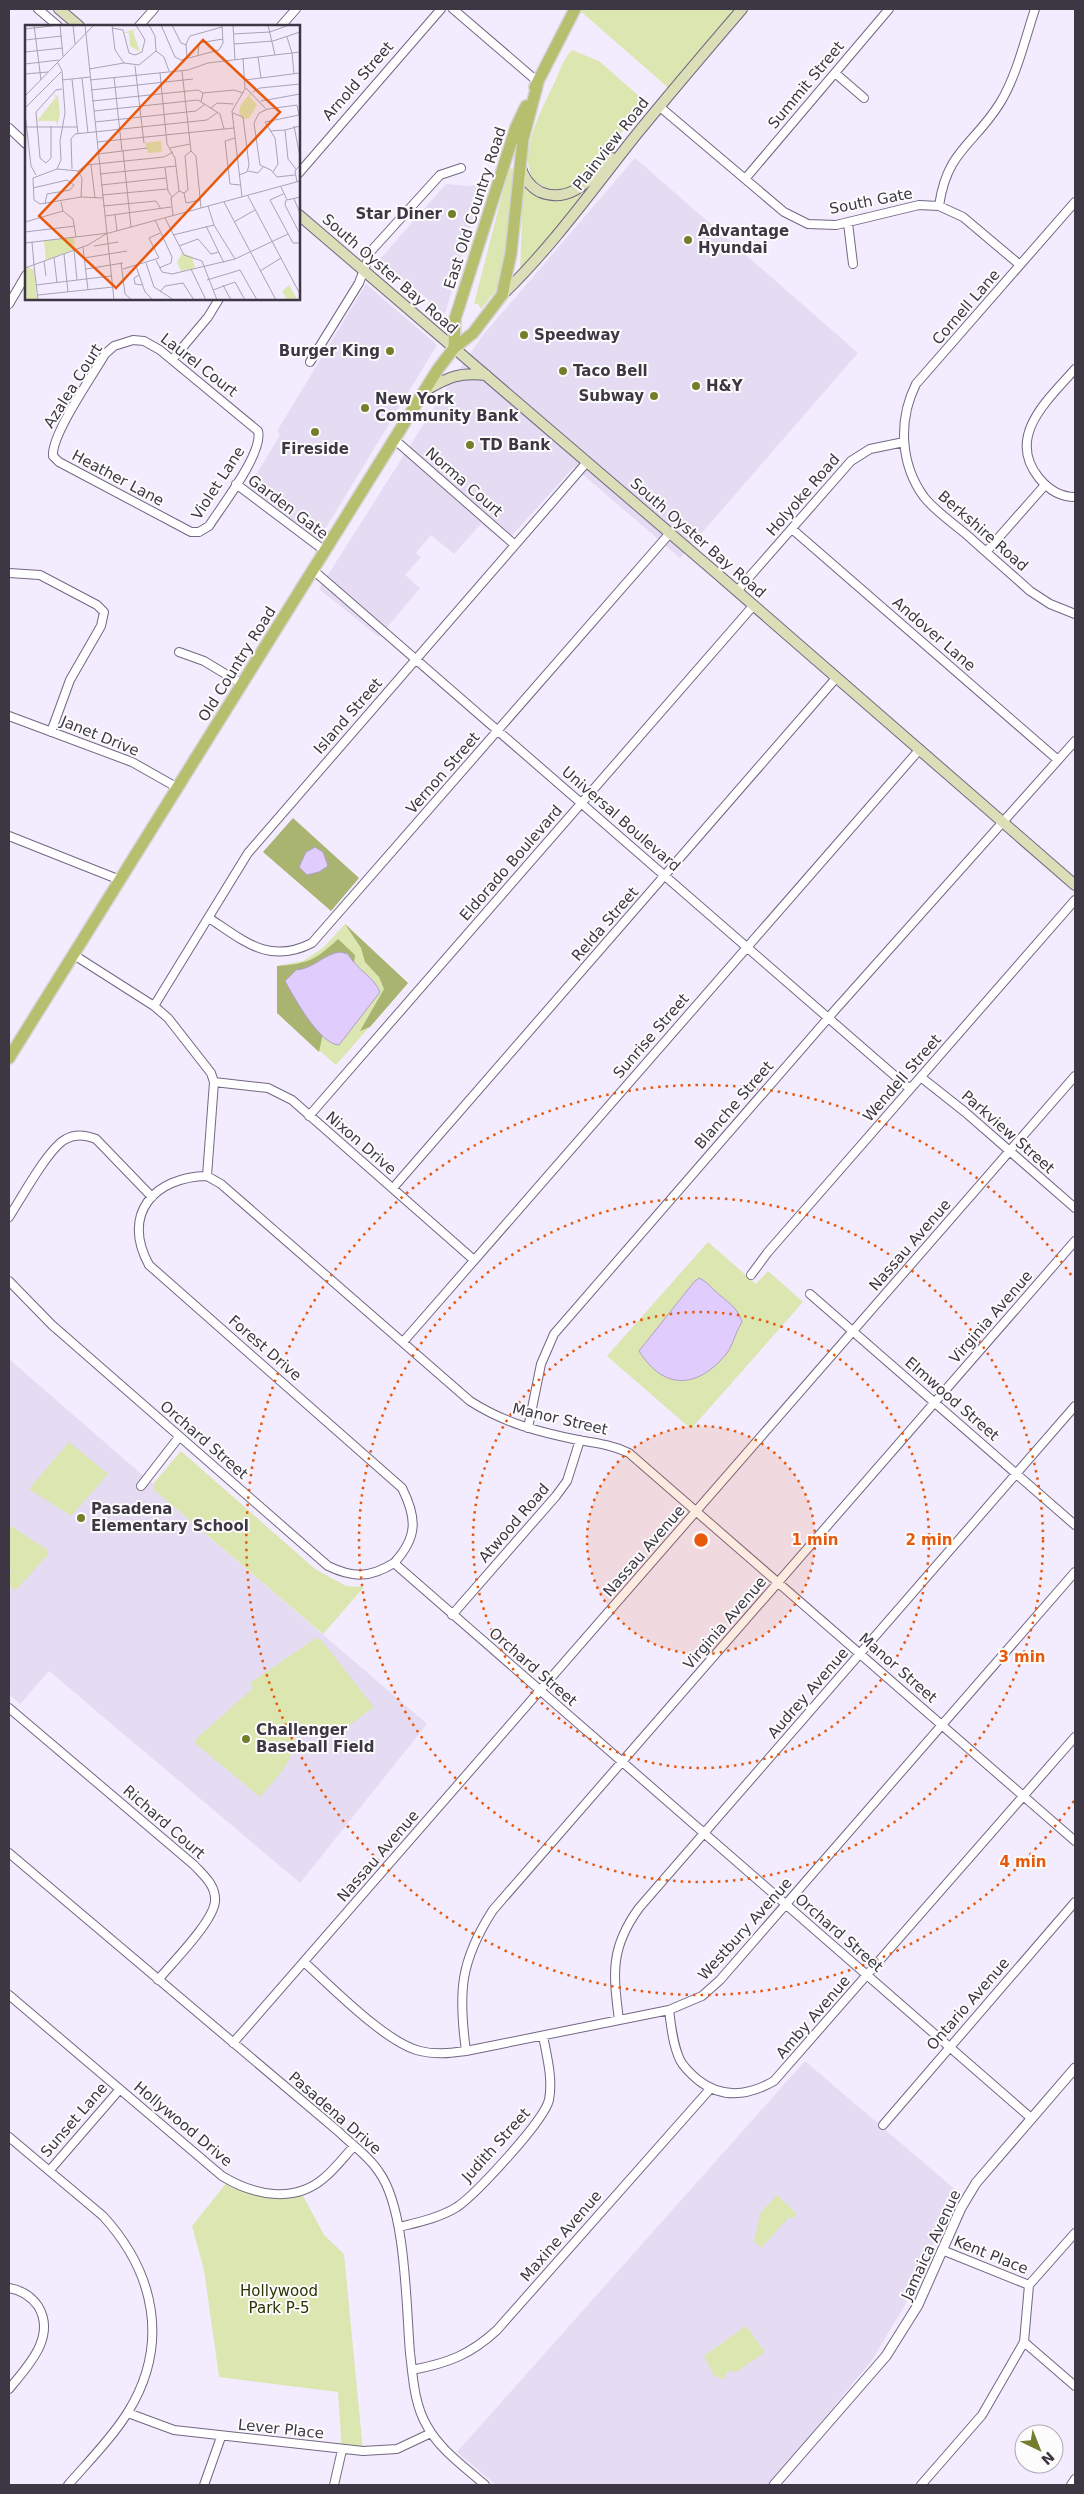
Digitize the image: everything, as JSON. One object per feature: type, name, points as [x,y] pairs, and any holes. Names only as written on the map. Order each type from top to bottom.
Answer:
[{"type":"main road","points":[[59,9],[78,25]]},
{"type":"main road","name":"East Old Country Road","points":[[454,348],[455,319],[516,127],[575,9]]},
{"type":"main road","name":"Plainview Road","points":[[502,295],[521,277],[586,202],[636,135],[742,9]]},
{"type":"main road","name":"East Old Country Road","points":[[502,295],[511,253],[523,139],[538,82]]},
{"type":"main road","points":[[519,163],[526,180],[537,190],[550,195],[564,194],[576,190],[588,181],[636,135]]},
{"type":"main road","name":"South Oyster Bay Road","points":[[300,216],[837,677],[1075,885]]},
{"type":"main road","name":"Old Country Road","points":[[9,1058],[426,390],[454,348],[473,334],[502,295]]},
{"type":"main road","points":[[426,390],[445,380],[466,373],[486,375]]},
{"type":"street","points":[[38,9],[57,25]]},
{"type":"street","points":[[139,25],[154,9]]},
{"type":"street","points":[[282,25],[296,9]]},
{"type":"street","name":"Arnold Street","points":[[300,172],[441,9]]},
{"type":"street","points":[[453,9],[538,82]]},
{"type":"street","name":"Summit Street","points":[[745,178],[888,9]]},
{"type":"street","points":[[939,206],[941,191],[950,165],[1001,102],[1035,9]]},
{"type":"street","points":[[835,72],[864,98]]},
{"type":"street","name":"South Gate","points":[[660,107],[784,212],[808,224],[836,225],[881,212],[919,205],[939,206],[963,217],[1020,265]]},
{"type":"street","points":[[9,128],[25,143]]},
{"type":"street","points":[[310,362],[359,283],[371,251],[440,174],[461,168]]},
{"type":"street","name":"Cornell Lane","points":[[904,442],[903,433],[909,401],[916,384],[1075,202]]},
{"type":"street","points":[[848,223],[853,264]]},
{"type":"street","points":[[9,304],[25,277]]},
{"type":"street","points":[[172,360],[208,316],[218,300]]},
{"type":"street","name":"Laurel Court","points":[[124,341],[144,342],[172,360],[252,425]]},
{"type":"street","name":"Azalea Court","points":[[52,452],[60,431],[106,354],[124,341]]},
{"type":"street","points":[[1075,369],[1036,414],[1030,426],[1026,446],[1030,462],[1045,485],[1057,493],[1075,497]]},
{"type":"street","name":"Violet Lane","points":[[176,524],[191,532],[204,530],[236,484],[258,444],[258,431],[252,425]]},
{"type":"street","name":"Norma Court","points":[[394,440],[515,545]]},
{"type":"street","name":"Holyoke Road","points":[[737,591],[859,454],[881,446],[904,442]]},
{"type":"street","name":"Berkshire Road","points":[[904,442],[910,470],[925,499],[1030,591],[1050,604],[1075,614]]},
{"type":"street","name":"Heather Lane","points":[[52,452],[59,462],[176,524]]},
{"type":"street","name":"Island Street","points":[[154,1006],[248,853],[587,462]]},
{"type":"street","name":"Garden Gate","points":[[236,484],[325,551]]},
{"type":"street","points":[[986,552],[1045,485]]},
{"type":"street","name":"Andover Lane","points":[[792,529],[1058,760]]},
{"type":"street","name":"Vernon Street","points":[[209,918],[254,947],[265,950],[289,952],[312,943],[670,533]]},
{"type":"street","name":"Universal Boulevard","points":[[313,570],[910,1089]]},
{"type":"street","points":[[9,573],[40,575],[98,605],[104,612],[101,626],[70,680],[51,732]]},
{"type":"street","name":"Eldorado Boulevard","points":[[309,1116],[753,606]]},
{"type":"street","points":[[179,652],[204,661],[242,684]]},
{"type":"street","name":"Relda Street","points":[[392,1188],[837,677]]},
{"type":"street","name":"Janet Drive","points":[[9,716],[132,762],[178,788]]},
{"type":"street","name":"Blanche Street","points":[[528,1428],[540,1364],[554,1334],[828,1018],[1002,821],[1019,806],[1075,740]]},
{"type":"street","name":"Sunrise Street","points":[[402,1342],[920,749]]},
{"type":"street","points":[[9,836],[120,880]]},
{"type":"street","name":"Wendell Street","points":[[752,1275],[768,1252],[910,1089],[922,1078],[1075,900]]},
{"type":"street","points":[[74,955],[154,1006],[168,1018],[205,1064],[214,1082],[208,1176]]},
{"type":"street","name":"Nassau Avenue","points":[[233,2044],[1075,1076]]},
{"type":"street","name":"Parkview Street","points":[[922,1078],[1075,1208]]},
{"type":"street","name":"Nixon Drive","points":[[214,1082],[268,1088],[292,1100],[474,1260]]},
{"type":"street","points":[[9,1217],[56,1146],[76,1135],[96,1139],[152,1197]]},
{"type":"street","name":"Forest Drive","points":[[208,1176],[190,1176],[171,1182],[152,1197],[140,1215],[138,1232],[141,1250],[149,1265],[402,1488],[410,1506],[413,1527],[405,1551],[394,1563]]},
{"type":"street","name":"Manor Street","points":[[208,1176],[221,1184],[470,1401],[501,1419],[528,1428],[612,1445],[629,1453],[1075,1841]]},
{"type":"street","name":"Virginia Avenue","points":[[466,2051],[462,1985],[467,1960],[477,1934],[493,1910],[1075,1241]]},
{"type":"street","name":"Orchard Street","points":[[9,1282],[52,1325],[328,1566],[342,1573],[361,1575],[380,1572],[394,1563],[1031,2118]]},
{"type":"street","name":"Elmwood Street","points":[[810,1294],[1075,1525]]},
{"type":"street","name":"Audrey Avenue","points":[[619,2020],[614,1961],[625,1926],[1075,1406]]},
{"type":"street","points":[[141,1486],[179,1437]]},
{"type":"street","name":"Atwood Road","points":[[452,1615],[567,1482],[580,1440]]},
{"type":"street","name":"Westbury Avenue","points":[[304,1962],[386,2034],[404,2046],[435,2054],[466,2051],[669,2010],[702,1996],[720,1980],[1075,1572]]},
{"type":"street","name":"Richard Court","points":[[9,1708],[208,1880],[215,1902],[212,1916],[158,1980]]},
{"type":"street","name":"Amby Avenue","points":[[669,2010],[680,2060],[688,2071],[710,2089],[743,2094],[760,2089],[774,2081],[1075,1737]]},
{"type":"street","name":"Pasadena Drive","points":[[9,1854],[370,2160],[392,2193],[399,2227],[414,2391],[425,2424],[449,2453],[485,2485]]},
{"type":"street","name":"Ontario Avenue","points":[[883,2125],[1075,1902]]},
{"type":"street","name":"Hollywood Drive","points":[[9,1995],[222,2176],[241,2187],[272,2194],[301,2192],[324,2179],[354,2146]]},
{"type":"street","name":"Judith Street","points":[[399,2227],[439,2217],[466,2200],[540,2117],[547,2106],[551,2084],[543,2036]]},
{"type":"street","name":"Jamaica Avenue","points":[[774,2485],[886,2356],[918,2305],[961,2208],[976,2183],[1075,2068]]},
{"type":"street","name":"Sunset Lane","points":[[50,2170],[120,2089]]},
{"type":"street","name":"Maxine Avenue","points":[[412,2370],[459,2358],[480,2345],[497,2330],[710,2089]]},
{"type":"street","points":[[9,2137],[50,2170],[114,2228],[133,2254],[145,2281],[152,2319],[151,2354],[145,2378],[128,2413],[68,2485]]},
{"type":"street","points":[[921,2485],[982,2415],[1024,2342],[1029,2285],[1075,2233]]},
{"type":"street","name":"Kent Place","points":[[942,2250],[1029,2285]]},
{"type":"street","points":[[9,2288],[25,2293],[34,2302],[40,2309],[44,2328],[42,2342],[35,2356],[9,2388]]},
{"type":"street","points":[[1024,2342],[1075,2386]]},
{"type":"street","name":"Lever Place","points":[[128,2413],[174,2430],[342,2450],[397,2449],[431,2433]]},
{"type":"street","points":[[204,2485],[221,2437]]},
{"type":"street","points":[[334,2485],[342,2450]]},
{"type":"street","points":[[1071,2485],[1075,2479]]},
{"type":"shaded area","points":[[635,158],[858,353],[680,558],[574,467],[505,543],[481,524],[454,554],[431,535],[416,553],[421,557],[405,575],[420,588],[379,637],[319,589],[449,384],[483,335]]},
{"type":"shaded area","points":[[446,184],[466,186],[483,184],[445,314],[380,259]]},
{"type":"shaded area","points":[[366,284],[437,345],[318,541],[249,487],[280,435],[277,431]]},
{"type":"shaded area","points":[[315,847],[323,852],[328,866],[319,872],[307,875],[299,867],[306,852]]},
{"type":"shaded area","points":[[334,953],[348,954],[356,965],[374,982],[380,992],[339,1045],[331,1043],[315,1029],[285,981],[296,970],[308,967]]},
{"type":"shaded area","points":[[699,1278],[731,1305],[742,1322],[727,1353],[705,1374],[693,1379],[670,1379],[659,1373],[649,1364],[639,1351]]},
{"type":"shaded area","points":[[9,1359],[155,1486],[153,1489],[427,1724],[300,1883],[49,1671],[20,1704],[9,1694]]},
{"type":"shaded area","points":[[805,2061],[958,2192],[905,2305],[872,2360],[770,2485],[496,2485],[457,2452]]},
{"type":"green space","points":[[578,9],[741,9],[672,91]]},
{"type":"green space","points":[[572,50],[599,61],[647,103],[574,187],[561,190],[541,185],[532,177],[528,165],[529,151],[537,121],[564,61]]},
{"type":"green space","points":[[509,168],[514,169],[509,233],[504,265],[493,296],[481,309],[478,304],[474,304]]},
{"type":"green space","points":[[525,186],[540,196],[555,200],[570,198],[586,190],[589,192],[520,274],[523,187]]},
{"type":"green space","points":[[293,818],[359,878],[331,911],[263,852]]},
{"type":"green space","points":[[345,924],[408,983],[336,1065],[277,1013],[277,966],[303,961],[323,948]]},
{"type":"green space","points":[[345,924],[408,983],[370,1027],[360,1031],[384,989],[379,977],[365,962],[361,948]]},
{"type":"green space","points":[[338,939],[355,955],[353,971],[326,1019],[319,1052],[277,1013],[277,966],[311,960]]},
{"type":"green space","points":[[708,1242],[756,1284],[768,1271],[803,1302],[691,1429],[607,1356]]},
{"type":"green space","points":[[69,1442],[108,1474],[71,1516],[29,1489]]},
{"type":"green space","points":[[181,1451],[315,1569],[346,1586],[364,1587],[323,1634],[153,1489],[155,1486],[153,1484]]},
{"type":"green space","points":[[11,1526],[48,1550],[47,1556],[15,1591],[9,1585],[9,1575],[12,1571],[9,1567],[9,1527]]},
{"type":"green space","points":[[316,1638],[322,1641],[374,1707],[343,1730],[302,1734],[292,1727],[294,1738],[290,1757],[280,1774],[260,1797],[196,1744],[195,1740],[253,1688],[250,1683]]},
{"type":"green space","name":"Hollywood Park P-5","points":[[229,2180],[265,2193],[301,2192],[324,2235],[344,2254],[363,2451],[342,2450],[338,2392],[219,2377],[204,2270],[192,2226]]},
{"type":"green space","points":[[777,2195],[797,2214],[792,2219],[789,2217],[761,2248],[754,2241],[761,2212]]},
{"type":"green space","points":[[746,2326],[765,2352],[736,2372],[727,2371],[725,2379],[714,2376],[704,2356]]},
{"type":"place","name":"Star Diner","points":[[452,214]]},
{"type":"place","name":"Advantage Hyundai","points":[[688,240]]},
{"type":"place","name":"Speedway","points":[[524,335]]},
{"type":"place","name":"Burger King","points":[[390,351]]},
{"type":"place","name":"Taco Bell","points":[[563,371]]},
{"type":"place","name":"H&Y","points":[[696,386]]},
{"type":"place","name":"Subway","points":[[654,396]]},
{"type":"place","name":"New York Community Bank","points":[[365,408]]},
{"type":"place","name":"Fireside","points":[[315,432]]},
{"type":"place","name":"TD Bank","points":[[470,445]]},
{"type":"place","name":"Pasadena Elementary School","points":[[81,1518]]},
{"type":"place","name":"Challenger Baseball Field","points":[[246,1739]]}]
